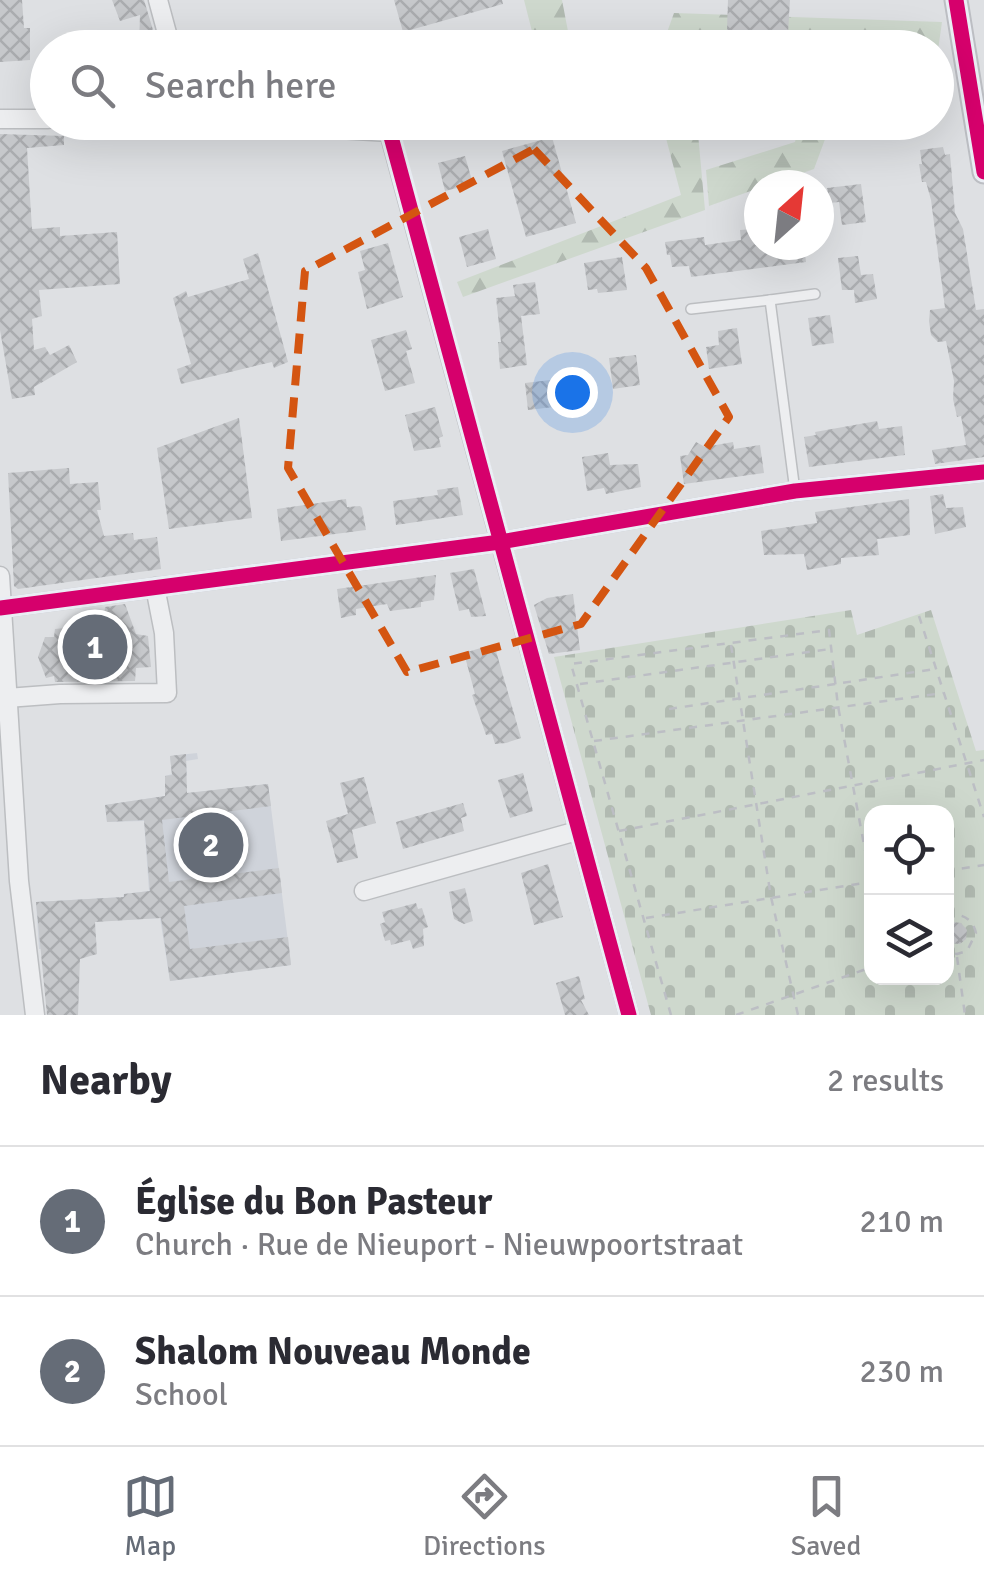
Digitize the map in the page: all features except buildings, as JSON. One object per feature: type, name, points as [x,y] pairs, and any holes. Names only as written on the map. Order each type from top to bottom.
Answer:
[{"type":"street","points":[[158,0],[166,30]]},
{"type":"street","points":[[956,0],[984,172]]},
{"type":"street","points":[[0,118],[30,119]]},
{"type":"street","points":[[392,140],[629,1015]]},
{"type":"street","points":[[1,608],[500,542],[795,490],[984,472]]},
{"type":"street","points":[[0,576],[9,883],[35,1015]]},
{"type":"street","points":[[6,698],[167,694],[164,633],[155,587]]},
{"type":"street","points":[[364,892],[577,831]]},
{"type":"lane","points":[[691,309],[815,294]]},
{"type":"lane","points":[[770,300],[795,490]]},
{"type":"path","points":[[919,616],[984,818]]},
{"type":"path","points":[[671,1015],[571,664],[830,630],[838,706],[864,845]]},
{"type":"path","points":[[730,643],[771,898],[798,1015]]},
{"type":"path","points":[[577,685],[832,648]]},
{"type":"path","points":[[669,709],[936,669]]},
{"type":"path","points":[[594,741],[943,693]]},
{"type":"path","points":[[619,831],[984,760]]},
{"type":"path","points":[[954,870],[984,865]]},
{"type":"path","points":[[644,918],[864,883]]},
{"type":"path","points":[[954,917],[964,916],[974,928],[972,946],[956,954],[966,1015]]},
{"type":"path","points":[[974,928],[984,924]]},
{"type":"path","points":[[736,1015],[864,969]]},
{"type":"highlighted area","points":[[534,149],[646,268],[729,417],[581,624],[407,672],[288,468],[305,271]]},
{"type":"shaded area","points":[[197,753],[198,759],[186,761],[187,776],[180,777],[181,794],[268,784],[291,965],[170,981],[160,918],[69,923],[69,947],[39,949],[36,902],[123,897],[149,891],[144,821],[107,822],[105,805],[165,796],[165,776],[172,774],[170,756]]},
{"type":"green space","points":[[524,0],[562,0],[568,30],[532,30]]},
{"type":"green space","points":[[674,13],[942,22],[941,30],[668,30]]},
{"type":"green space","points":[[666,140],[699,140],[705,210],[463,297],[457,282],[681,195]]},
{"type":"green space","points":[[795,140],[825,140],[814,169],[744,170],[744,193],[709,206],[706,170]]},
{"type":"green space","points":[[851,610],[857,635],[931,610],[976,751],[984,750],[984,1015],[651,1015],[554,657]]},
{"type":"cycle path","points":[[956,0],[984,172]]},
{"type":"cycle path","points":[[392,140],[629,1015]]},
{"type":"cycle path","points":[[0,608],[500,542],[795,491],[984,472]]},
{"type":"place","name":"Église du Bon Pasteur","points":[[95,647]]},
{"type":"place","name":"Shalom Nouveau Monde","points":[[211,845]]}]
